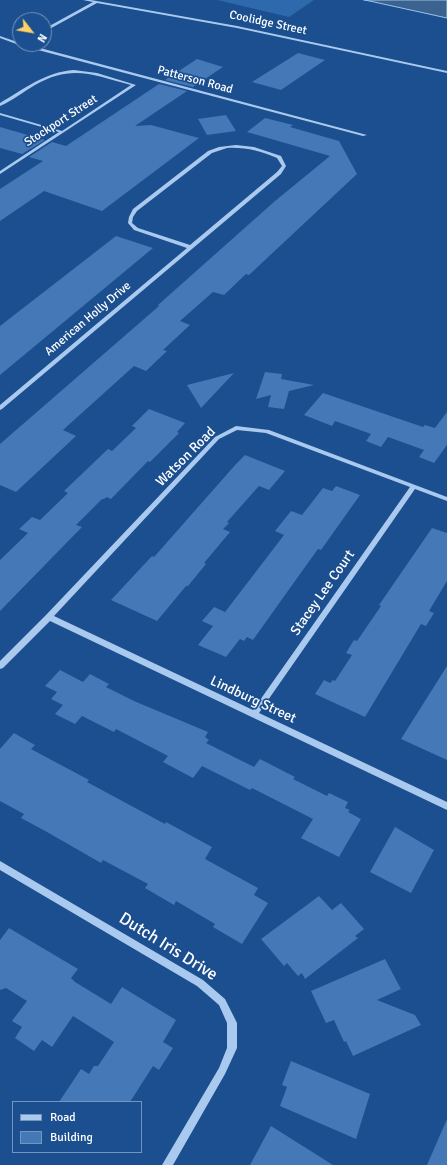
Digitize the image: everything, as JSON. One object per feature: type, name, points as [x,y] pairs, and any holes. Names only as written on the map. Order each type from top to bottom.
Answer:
[{"type":"street","name":"Coolidge Street","points":[[85,0],[237,27],[447,72]]},
{"type":"street","points":[[52,26],[97,1]]},
{"type":"street","name":"Patterson Road","points":[[0,37],[12,41]]},
{"type":"street","name":"Patterson Road","points":[[51,52],[365,135]]},
{"type":"street","name":"Stockport Street","points":[[0,106],[51,75],[67,71],[83,72],[134,85],[0,173]]},
{"type":"street","points":[[0,114],[62,132]]},
{"type":"street","name":"American Holly Drive","points":[[0,408],[279,172],[284,166],[279,158],[245,146],[219,147],[210,152],[135,210],[130,217],[130,223],[136,229],[190,247]]},
{"type":"street","name":"Watson Road","points":[[0,666],[49,617],[217,438],[236,428],[267,431],[447,499]]},
{"type":"street","name":"Stacey Lee Court","points":[[254,715],[414,486]]},
{"type":"street","name":"Lindburg Street","points":[[49,617],[447,806]]},
{"type":"street","name":"Dutch Iris Drive","points":[[0,865],[200,983],[222,1002],[232,1023],[232,1048],[222,1071],[167,1165]]},
{"type":"shaded area","points":[[217,0],[314,0],[289,17]]},
{"type":"shaded area","points":[[365,0],[447,0],[447,18]]},
{"type":"building","points":[[298,53],[325,60],[281,90],[252,82]]},
{"type":"building","points":[[197,59],[223,67],[193,87],[165,80]]},
{"type":"building","points":[[159,84],[187,91],[135,126],[151,125],[199,138],[102,211],[44,191],[0,221],[0,189],[43,161],[29,157],[52,142],[66,146]]},
{"type":"building","points":[[226,115],[236,131],[207,135],[198,119]]},
{"type":"building","points":[[265,118],[293,125],[290,127],[339,141],[357,174],[249,275],[246,274],[224,295],[213,292],[180,321],[190,325],[163,350],[167,351],[146,371],[134,366],[63,430],[76,436],[16,492],[0,485],[0,444],[159,306],[158,305],[275,201],[330,156],[247,132]]},
{"type":"building","points":[[0,127],[45,140],[22,154],[0,148]]},
{"type":"building","points":[[116,236],[153,248],[0,375],[0,326]]},
{"type":"building","points":[[265,372],[282,374],[281,379],[314,385],[289,391],[284,409],[268,407],[271,395],[256,399]]},
{"type":"building","points":[[234,373],[201,408],[187,385]]},
{"type":"building","points":[[323,393],[423,427],[425,425],[435,428],[447,412],[447,445],[434,463],[419,457],[424,450],[388,437],[381,447],[366,441],[371,434],[335,421],[332,426],[304,415]]},
{"type":"building","points":[[149,409],[185,423],[177,432],[179,433],[150,462],[148,461],[111,499],[107,497],[102,499],[76,525],[82,527],[0,611],[0,560],[28,533],[19,529],[32,517],[40,520],[68,493],[64,491],[108,449],[112,451],[136,428],[132,426]]},
{"type":"building","points":[[245,455],[285,471],[269,490],[259,486],[227,522],[229,523],[223,529],[230,532],[204,563],[206,564],[188,586],[186,586],[157,621],[111,600],[152,556],[154,557]]},
{"type":"building","points":[[336,486],[360,495],[321,550],[318,549],[253,640],[247,637],[244,641],[240,639],[226,657],[198,645],[213,626],[202,621],[214,607],[225,612],[284,535],[275,531],[291,511],[302,515],[323,488],[332,491]]},
{"type":"building","points":[[432,528],[447,533],[447,581],[429,611],[434,613],[426,626],[421,624],[365,717],[315,694],[324,680],[330,683],[333,680],[335,681],[352,655],[346,653],[354,640],[357,641],[381,606],[379,605]]},
{"type":"building","points":[[447,666],[447,760],[401,739]]},
{"type":"building","points":[[60,670],[83,682],[90,674],[109,684],[106,687],[134,701],[208,732],[205,737],[209,740],[206,743],[254,767],[260,759],[295,777],[293,779],[327,796],[329,793],[348,802],[345,808],[350,810],[348,812],[361,819],[339,857],[301,838],[313,819],[252,788],[250,790],[202,766],[193,778],[163,762],[168,756],[116,729],[114,732],[82,716],[75,724],[55,714],[63,705],[51,699],[57,692],[45,686]]},
{"type":"building","points":[[14,733],[35,745],[31,749],[89,780],[87,782],[165,824],[166,822],[212,847],[205,859],[258,888],[254,895],[268,903],[242,944],[213,927],[215,924],[176,901],[174,905],[145,888],[148,884],[103,860],[101,863],[21,818],[24,814],[0,801],[0,749]]},
{"type":"building","points":[[395,827],[434,850],[411,893],[370,872]]},
{"type":"building","points":[[319,896],[332,910],[341,903],[364,929],[355,936],[358,938],[305,979],[302,973],[298,976],[287,963],[284,966],[261,939]]},
{"type":"building","points":[[9,928],[78,969],[71,978],[111,1004],[122,987],[176,1020],[163,1042],[173,1048],[159,1070],[153,1066],[131,1101],[60,1101],[81,1069],[89,1074],[94,1066],[98,1066],[114,1042],[73,1016],[52,1047],[42,1040],[34,1051],[15,1038],[22,1027],[12,1021],[27,1001],[6,988],[0,990],[0,940]]},
{"type":"building","points":[[385,959],[401,989],[377,1000],[415,1015],[421,1025],[353,1056],[346,1041],[344,1042],[334,1020],[326,1023],[311,991]]},
{"type":"building","points":[[291,1061],[370,1094],[356,1139],[280,1106],[287,1087],[282,1085]]},
{"type":"building","points":[[447,1119],[447,1165],[427,1165]]},
{"type":"building","points":[[271,1126],[333,1165],[250,1165]]}]
